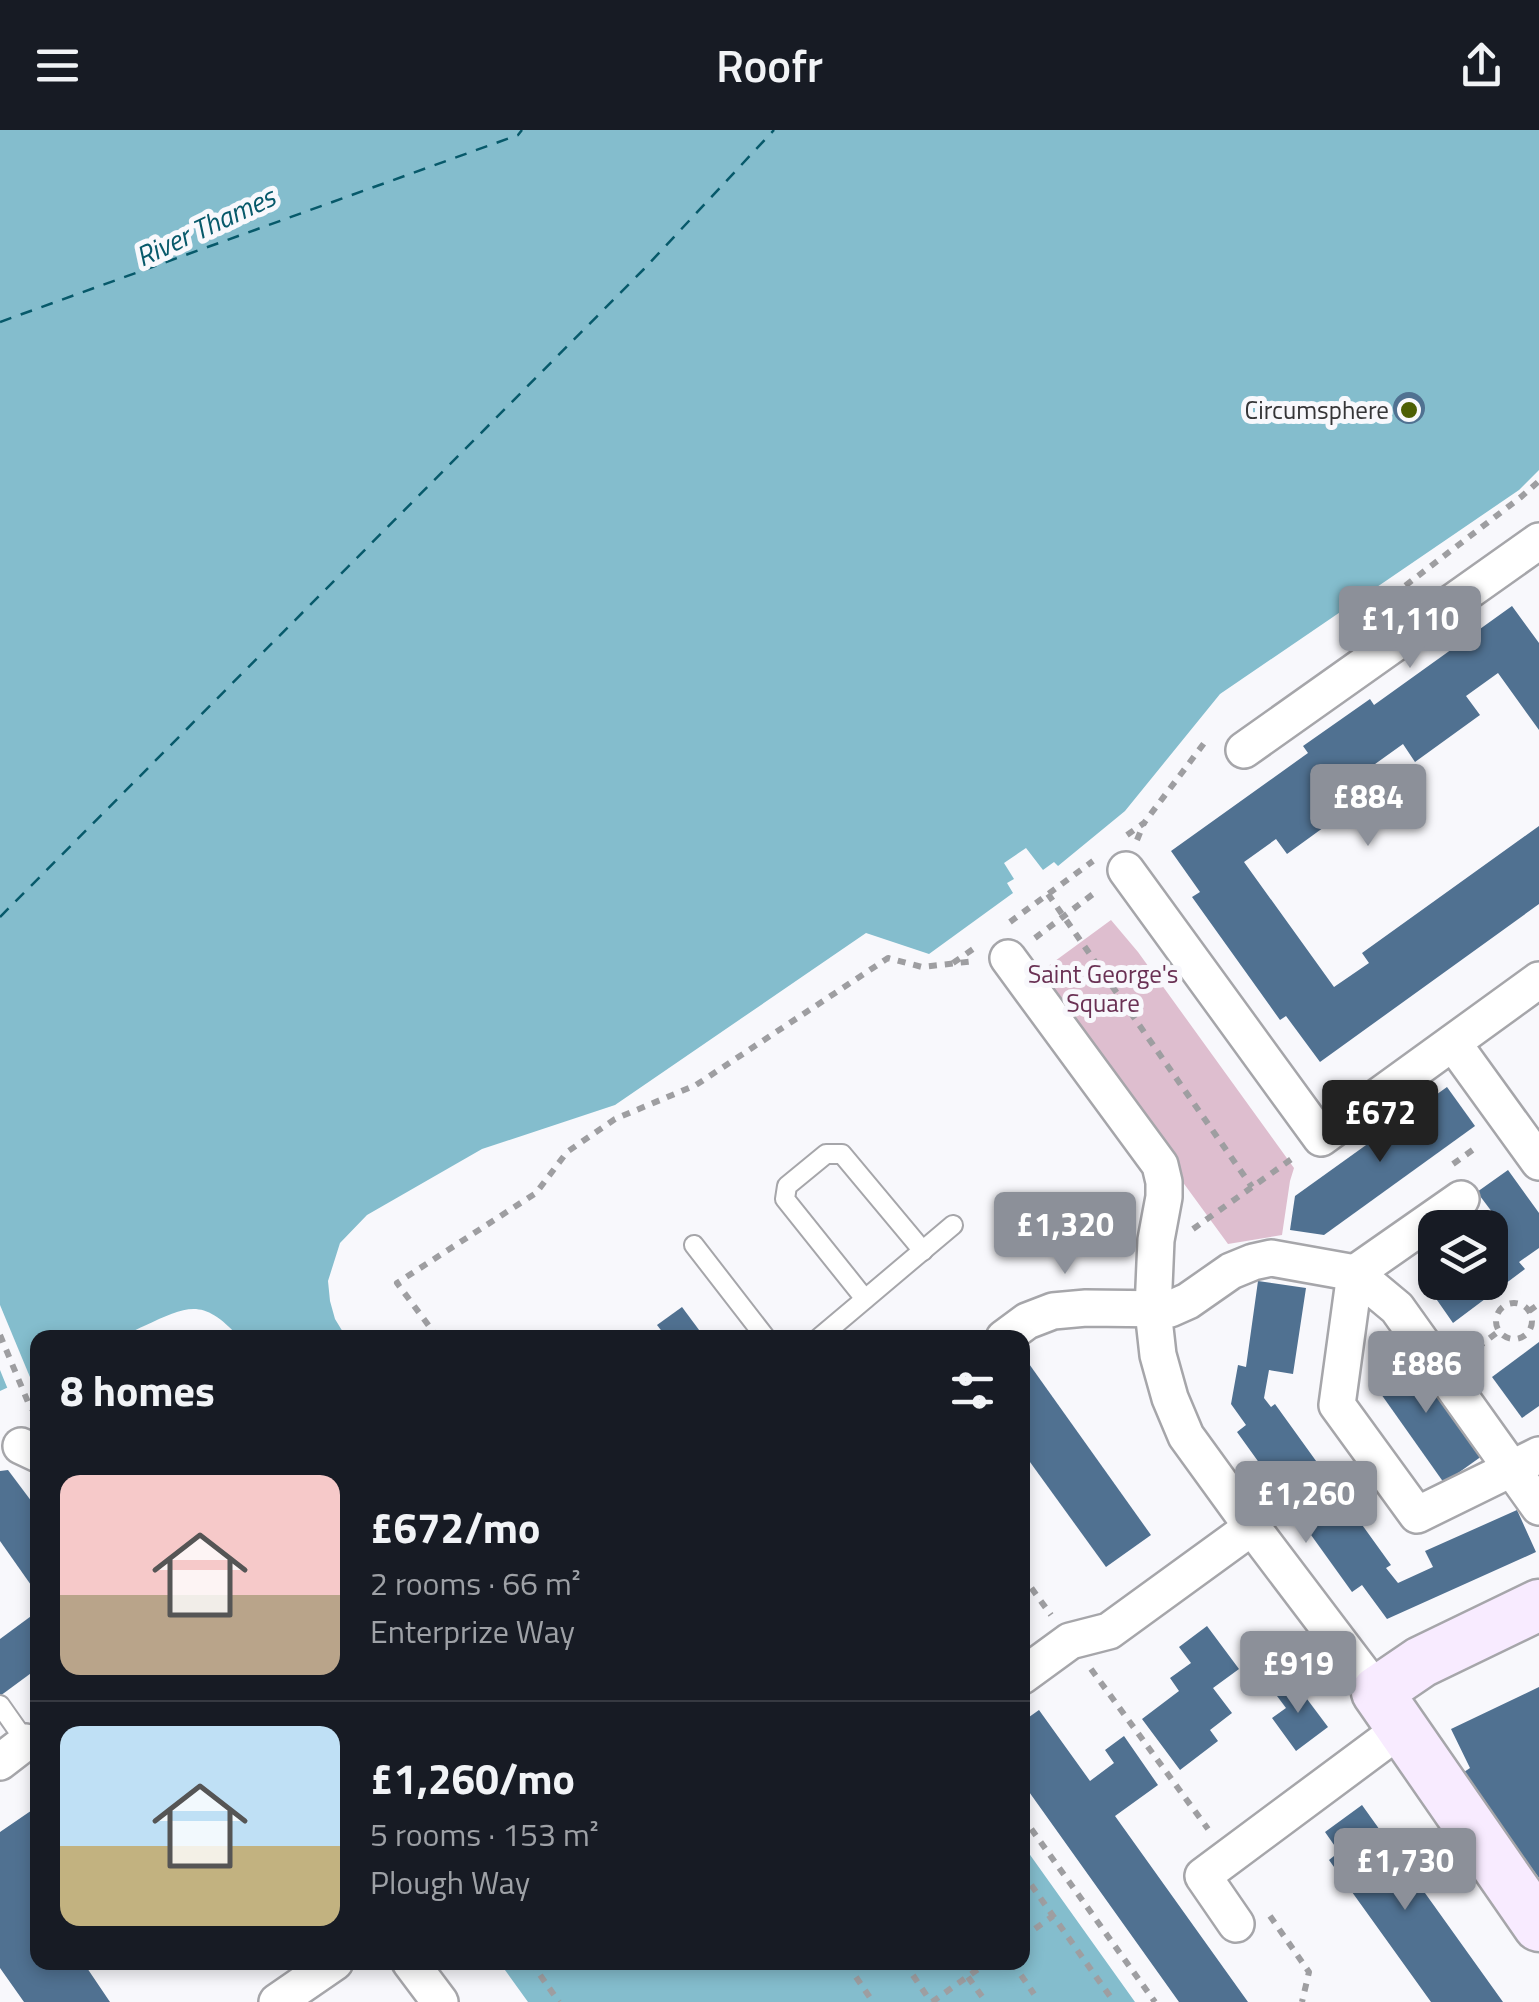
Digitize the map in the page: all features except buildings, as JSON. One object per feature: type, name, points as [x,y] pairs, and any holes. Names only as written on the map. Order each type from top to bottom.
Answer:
[{"type":"main road","points":[[1539,1605],[1420,1662],[1390,1710],[1539,1926]]},
{"type":"street","points":[[1244,750],[1539,542]]},
{"type":"street","points":[[1126,870],[1322,1138],[1539,980]]},
{"type":"street","points":[[1008,958],[1160,1165],[1164,1198],[1155,1255],[1153,1310],[1158,1355],[1186,1436],[1390,1710],[1229,1858],[1204,1876],[1236,1924]]},
{"type":"street","points":[[1453,1043],[1539,1162]]},
{"type":"street","points":[[1461,1199],[1355,1273],[1337,1405],[1417,1515],[1525,1462]]},
{"type":"street","points":[[1015,1330],[1052,1311],[1170,1308],[1231,1271],[1271,1258],[1355,1273],[1396,1308],[1525,1462],[1539,1507]]},
{"type":"street","points":[[1030,1670],[1070,1641],[1109,1631],[1252,1527]]},
{"type":"street","points":[[277,2002],[323,1970]]},
{"type":"street","points":[[416,1970],[440,2002]]},
{"type":"lane","points":[[864,1300],[785,1199],[788,1186],[826,1154],[842,1154],[922,1251]]},
{"type":"lane","points":[[828,1330],[953,1226]]},
{"type":"lane","points":[[694,1245],[760,1330]]},
{"type":"lane","points":[[0,1705],[13,1752]]},
{"type":"path","points":[[1008,958],[1126,870],[1144,822],[1209,737]]},
{"type":"path","points":[[1082,868],[1048,894],[1252,1187]]},
{"type":"path","points":[[432,1330],[398,1284],[536,1193],[567,1152],[615,1119],[696,1085],[888,958],[922,967],[952,963]]},
{"type":"path","points":[[1155,1255],[1322,1138]]},
{"type":"path","points":[[1516,1303],[1529,1311],[1532,1323],[1525,1336],[1514,1340],[1499,1332],[1496,1320],[1502,1308],[1516,1303]]},
{"type":"path","points":[[1529,1311],[1539,1304]]},
{"type":"path","points":[[1477,1348],[1499,1332]]},
{"type":"path","points":[[0,1335],[30,1407]]},
{"type":"path","points":[[1030,1586],[1309,1972],[1302,2002]]},
{"type":"path","points":[[1030,1827],[1155,2002]]},
{"type":"path","points":[[1030,1883],[1114,2002]]},
{"type":"path","points":[[1030,1932],[1053,1916]]},
{"type":"path","points":[[537,1970],[559,2002]]},
{"type":"path","points":[[910,1970],[932,2002],[977,1970]]},
{"type":"path","points":[[971,1970],[986,2002]]},
{"type":"path","points":[[1018,1970],[1034,1994]]},
{"type":"path","points":[[856,1977],[873,2002]]},
{"type":"green space","name":"Saint George's Square","points":[[1111,920],[1294,1168],[1282,1235],[1228,1244],[1038,984],[1040,972]]},
{"type":"water","name":"River Thames","points":[[0,130],[1539,130],[1539,470],[1519,490],[1220,694],[1125,811],[1058,866],[1054,862],[1043,870],[1026,848],[1004,863],[1014,879],[1007,883],[1013,893],[929,954],[866,933],[615,1105],[482,1149],[367,1215],[340,1243],[328,1281],[335,1319],[342,1330],[232,1330],[215,1316],[195,1309],[173,1313],[136,1330],[30,1330],[30,1377],[0,1391]]},
{"type":"water","points":[[1030,1855],[1135,2002],[528,2002],[505,1970],[1030,1970]]},
{"type":"pier","points":[[0,1305],[30,1383],[9,1392],[0,1370]]},
{"type":"ferry route","points":[[0,322],[518,135],[522,130]]},
{"type":"ferry route","points":[[0,917],[644,269],[774,130]]},
{"type":"place","name":"Circumsphere","points":[[1409,410]]}]
